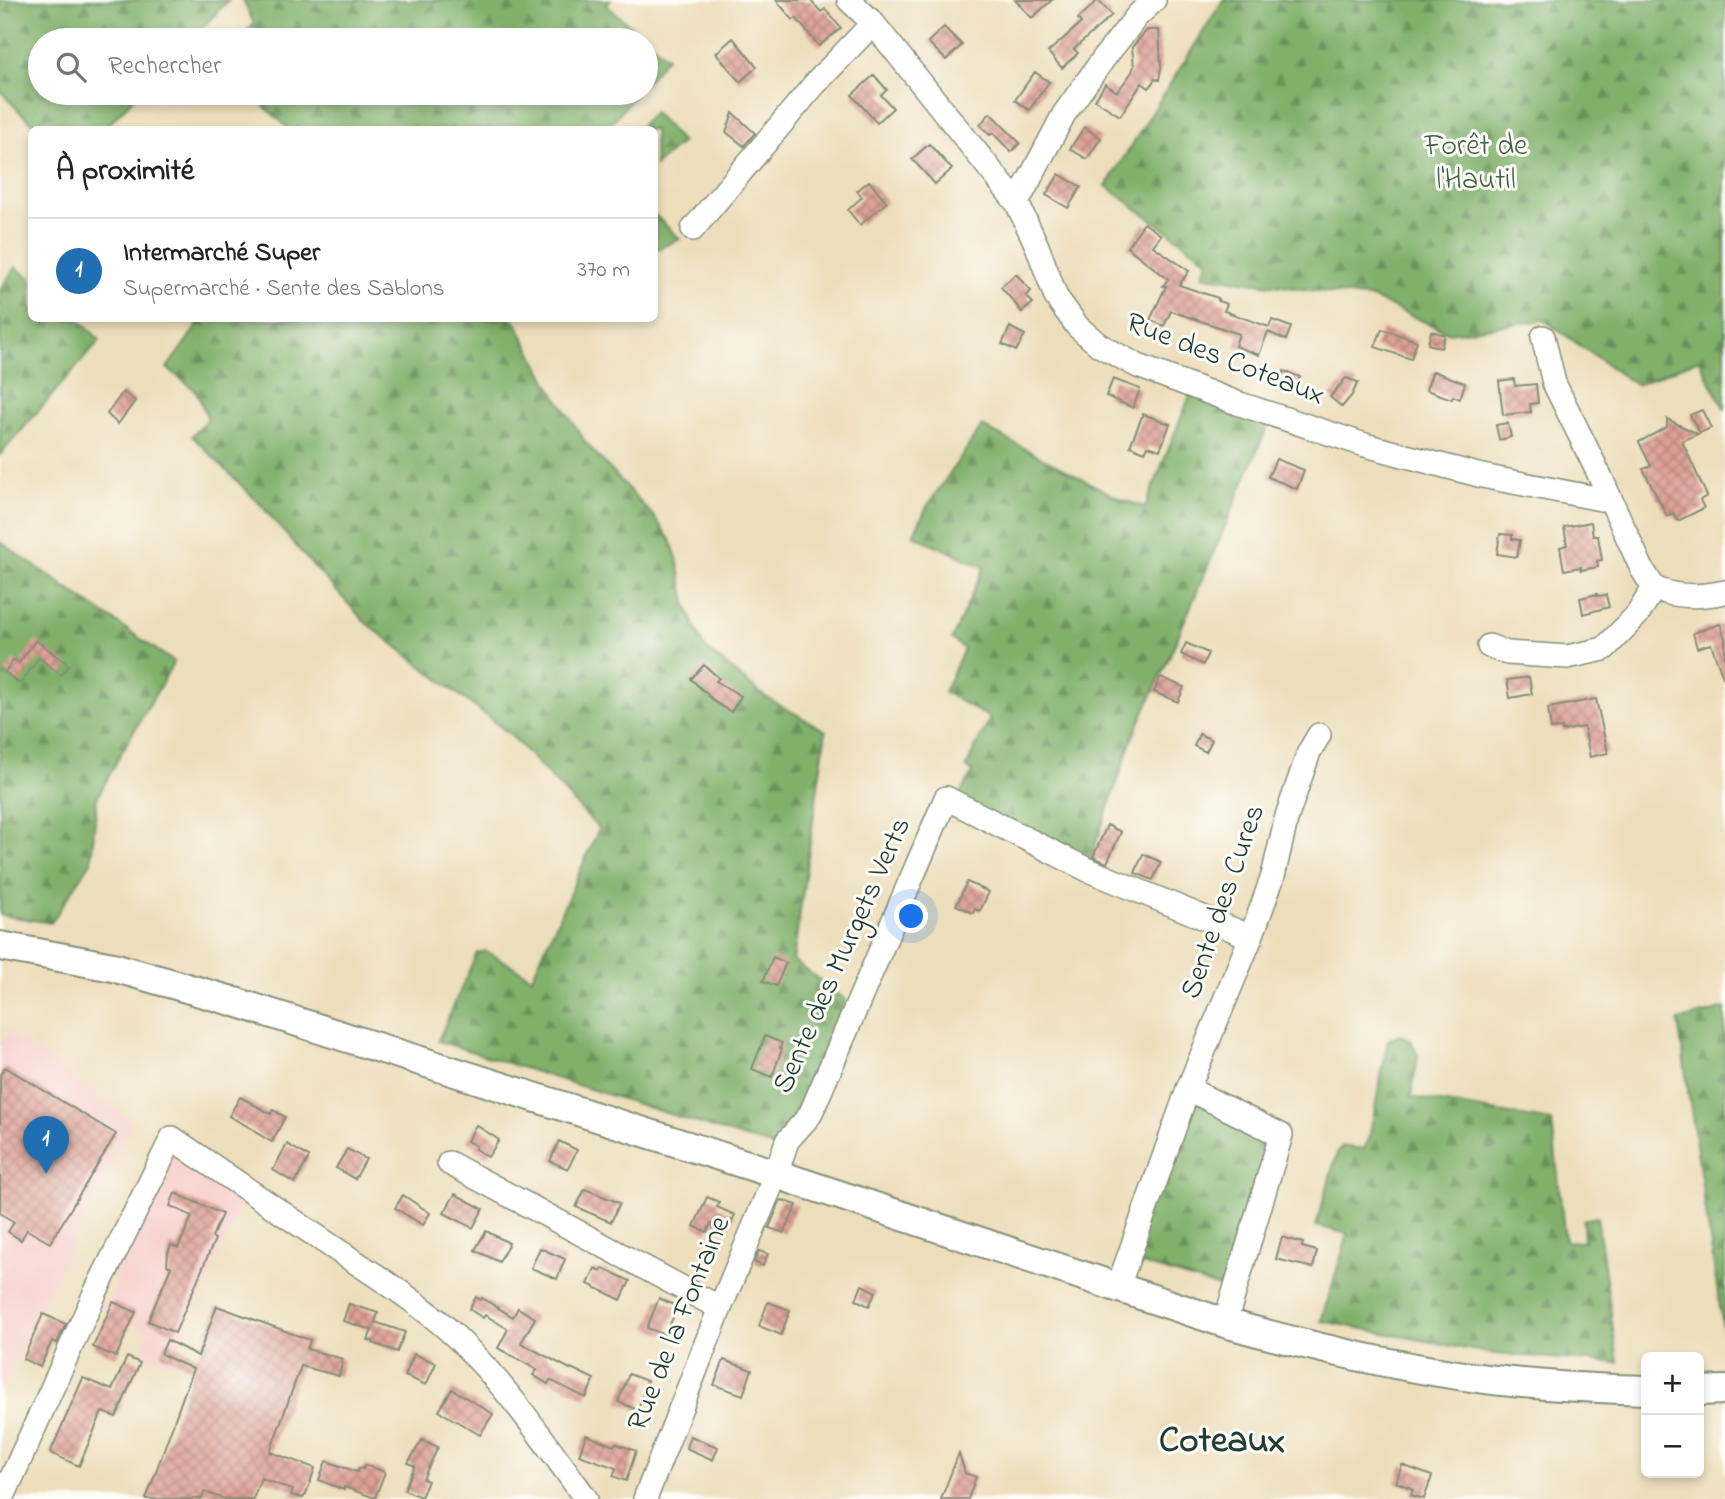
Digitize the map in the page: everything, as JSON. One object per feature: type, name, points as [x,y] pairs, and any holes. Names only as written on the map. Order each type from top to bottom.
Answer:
[{"type":"main road","points":[[0,946],[113,967],[232,1001],[776,1174],[1225,1323],[1401,1366],[1566,1387],[1641,1390]]},
{"type":"main road","points":[[1704,1391],[1725,1390]]},
{"type":"street","name":"Rue des Coteaux","points":[[849,0],[873,23],[1017,203],[1037,246],[1056,298],[1078,327],[1099,345],[1138,366],[1240,404],[1365,445],[1482,477],[1611,501]]},
{"type":"street","points":[[1017,203],[1064,114],[1104,58],[1138,15],[1154,0]]},
{"type":"street","points":[[693,229],[814,85],[873,23]]},
{"type":"street","points":[[1543,338],[1554,383],[1642,569],[1654,588],[1668,594],[1696,596],[1725,592]]},
{"type":"street","points":[[1489,646],[1507,653],[1567,657],[1604,649],[1637,615],[1654,588]]},
{"type":"street","name":"Sente des Cures","points":[[1118,1287],[1188,1089],[1251,937],[1273,876],[1287,816],[1304,765],[1319,735]]},
{"type":"street","name":"Sente des Murgets Verts","points":[[776,1174],[787,1141],[810,1115],[946,798],[1088,870],[1251,937]]},
{"type":"street","points":[[1188,1089],[1281,1135],[1225,1323]]},
{"type":"street","points":[[2,1499],[96,1291],[173,1138],[427,1312],[455,1335],[534,1426],[586,1499]]},
{"type":"street","points":[[449,1163],[720,1308]]},
{"type":"street","name":"Rue de la Fontaine","points":[[645,1499],[776,1174]]},
{"type":"shaded area","points":[[9,1031],[133,1121],[0,1391],[0,1044]]},
{"type":"shaded area","points":[[180,1151],[245,1195],[171,1365],[141,1351],[149,1331],[99,1309],[102,1302],[110,1301],[117,1285],[113,1277],[168,1154]]},
{"type":"green space","points":[[0,0],[229,0],[202,28],[28,28],[28,105],[127,105],[107,126],[36,126],[0,91]]},
{"type":"green space","points":[[243,0],[611,0],[606,5],[633,28],[250,28],[254,24]]},
{"type":"green space","name":"Forêt de l'Hautil","points":[[1223,0],[1725,0],[1725,410],[1699,359],[1636,385],[1544,320],[1449,333],[1372,298],[1202,276],[1208,261],[1106,186]]},
{"type":"green space","points":[[658,49],[667,57],[658,68]]},
{"type":"green space","points":[[263,105],[627,105],[609,126],[286,126]]},
{"type":"green space","points":[[654,112],[682,142],[658,163],[658,126],[640,126]]},
{"type":"green space","points":[[658,218],[680,239],[658,248]]},
{"type":"green space","points":[[15,267],[28,276],[28,322],[81,322],[100,340],[0,455],[0,290]]},
{"type":"green space","points":[[200,322],[516,322],[548,383],[586,443],[655,518],[671,541],[686,602],[705,648],[764,696],[826,731],[793,960],[846,1000],[780,1149],[438,1041],[477,953],[486,951],[532,977],[599,829],[511,735],[366,623],[261,505],[192,436],[208,419],[196,391],[167,368]]},
{"type":"green space","points":[[1191,393],[1269,423],[1133,736],[1089,863],[957,799],[973,772],[966,767],[990,718],[944,692],[964,649],[952,639],[984,567],[913,535],[928,505],[982,426],[1120,499],[1145,507]]},
{"type":"green space","points":[[0,542],[174,662],[97,798],[91,862],[51,923],[0,915]]},
{"type":"green space","points":[[1725,1008],[1725,1342],[1678,1021]]},
{"type":"green space","points":[[1400,1035],[1411,1040],[1418,1056],[1411,1097],[1552,1121],[1565,1241],[1584,1242],[1583,1220],[1597,1217],[1618,1363],[1494,1354],[1321,1321],[1348,1234],[1316,1226],[1337,1153],[1342,1146],[1364,1149],[1369,1139],[1388,1040]]},
{"type":"green space","points":[[1188,1089],[1286,1133],[1231,1291],[1119,1257]]},
{"type":"building","points":[[776,0],[810,0],[821,12],[825,9],[841,28],[819,46],[796,18],[793,20]]},
{"type":"building","points":[[1015,0],[1052,0],[1032,18]]},
{"type":"building","points":[[1098,0],[1112,15],[1074,49],[1078,53],[1062,68],[1048,52],[1081,23],[1078,19]]},
{"type":"building","points":[[944,27],[962,45],[946,60],[928,42]]},
{"type":"building","points":[[1147,30],[1159,30],[1159,80],[1155,79],[1149,88],[1142,83],[1120,116],[1095,100],[1105,84],[1117,92],[1132,72],[1132,47]]},
{"type":"building","points":[[733,38],[757,67],[740,82],[716,53]]},
{"type":"building","points":[[1035,72],[1049,82],[1029,110],[1015,100]]},
{"type":"building","points":[[874,75],[887,90],[881,95],[893,108],[877,123],[852,95]]},
{"type":"building","points":[[733,113],[755,133],[744,146],[726,132]]},
{"type":"building","points":[[990,113],[1020,143],[1011,152],[993,133],[990,135],[980,125]]},
{"type":"building","points":[[1084,127],[1101,138],[1087,159],[1070,149]]},
{"type":"building","points":[[929,144],[952,169],[935,184],[912,159]]},
{"type":"building","points":[[1059,174],[1081,187],[1068,208],[1046,195]]},
{"type":"building","points":[[869,181],[887,202],[860,225],[848,210],[862,197],[857,191]]},
{"type":"building","points":[[1144,223],[1161,235],[1153,246],[1189,271],[1179,285],[1218,298],[1218,301],[1227,304],[1224,311],[1269,327],[1272,320],[1291,327],[1286,340],[1268,332],[1259,355],[1235,346],[1239,334],[1171,311],[1164,326],[1150,320],[1168,279],[1127,247]]},
{"type":"building","points":[[1016,274],[1031,291],[1026,296],[1033,303],[1022,312],[1001,287]]},
{"type":"building","points":[[1010,327],[1025,335],[1016,351],[1002,344]]},
{"type":"building","points":[[1382,329],[1417,341],[1411,359],[1375,347]]},
{"type":"building","points":[[1431,331],[1445,335],[1441,348],[1428,344]]},
{"type":"building","points":[[1284,371],[1300,377],[1294,390],[1279,384]]},
{"type":"building","points":[[1433,371],[1465,383],[1460,399],[1426,390]]},
{"type":"building","points":[[1346,378],[1358,382],[1342,407],[1330,397]]},
{"type":"building","points":[[1113,379],[1140,389],[1133,408],[1106,396]]},
{"type":"building","points":[[1514,379],[1515,386],[1536,384],[1538,403],[1530,404],[1531,412],[1503,415],[1499,381]]},
{"type":"building","points":[[123,392],[135,401],[118,424],[107,414]]},
{"type":"building","points":[[1702,410],[1711,428],[1700,433],[1690,415]]},
{"type":"building","points":[[1143,414],[1170,424],[1160,450],[1148,446],[1145,452],[1130,446]]},
{"type":"building","points":[[1667,419],[1698,434],[1682,441],[1707,496],[1700,500],[1704,508],[1678,521],[1673,513],[1667,516],[1643,469],[1651,466],[1639,442],[1667,427]]},
{"type":"building","points":[[1508,423],[1511,437],[1499,440],[1496,425]]},
{"type":"building","points":[[1276,459],[1304,470],[1297,489],[1268,477]]},
{"type":"building","points":[[1591,522],[1593,536],[1598,536],[1602,560],[1597,561],[1598,567],[1564,570],[1560,547],[1567,545],[1564,527]]},
{"type":"building","points":[[1500,534],[1512,535],[1512,539],[1520,540],[1517,557],[1497,554]]},
{"type":"building","points":[[1606,595],[1609,607],[1583,614],[1580,598]]},
{"type":"building","points":[[1720,624],[1725,638],[1725,677],[1711,644],[1697,648],[1693,633]]},
{"type":"building","points":[[36,640],[69,665],[61,675],[39,658],[20,684],[5,672],[14,659],[19,663]]},
{"type":"building","points":[[1186,643],[1208,653],[1203,665],[1181,654]]},
{"type":"building","points":[[704,665],[719,678],[716,681],[741,696],[731,712],[715,702],[691,679]]},
{"type":"building","points":[[1160,677],[1184,687],[1178,702],[1154,692]]},
{"type":"building","points":[[1529,677],[1532,694],[1510,698],[1507,680]]},
{"type":"building","points":[[1596,699],[1608,753],[1590,757],[1584,727],[1562,731],[1562,728],[1551,729],[1548,708]]},
{"type":"building","points":[[1199,734],[1212,740],[1206,752],[1194,746]]},
{"type":"building","points":[[1107,825],[1121,832],[1107,863],[1093,857]]},
{"type":"building","points":[[1143,854],[1161,862],[1153,880],[1135,873]]},
{"type":"building","points":[[967,882],[989,892],[980,911],[975,909],[973,913],[956,905]]},
{"type":"building","points":[[773,957],[786,963],[776,986],[763,981]]},
{"type":"building","points":[[765,1036],[782,1043],[772,1077],[752,1069]]},
{"type":"building","points":[[5,1067],[116,1134],[50,1243],[27,1230],[21,1240],[8,1232],[14,1222],[0,1213],[0,1075]]},
{"type":"building","points":[[240,1097],[271,1114],[273,1110],[285,1117],[272,1142],[229,1116]]},
{"type":"building","points":[[476,1125],[499,1140],[488,1157],[467,1141]]},
{"type":"building","points":[[559,1141],[577,1150],[568,1169],[550,1161]]},
{"type":"building","points":[[287,1144],[309,1157],[295,1183],[273,1170]]},
{"type":"building","points":[[347,1149],[366,1159],[355,1179],[336,1168]]},
{"type":"building","points":[[585,1189],[620,1203],[611,1222],[576,1207]]},
{"type":"building","points":[[175,1193],[222,1214],[212,1237],[215,1239],[175,1333],[148,1321],[171,1267],[167,1265],[168,1252],[171,1245],[178,1248],[192,1216],[170,1206]]},
{"type":"building","points":[[455,1194],[483,1209],[473,1228],[444,1213]]},
{"type":"building","points":[[403,1195],[430,1213],[423,1225],[395,1208]]},
{"type":"building","points":[[707,1197],[719,1202],[717,1207],[735,1215],[728,1228],[715,1223],[711,1224],[707,1232],[694,1226]]},
{"type":"building","points":[[782,1200],[797,1205],[784,1233],[769,1228]]},
{"type":"building","points":[[486,1231],[509,1243],[499,1262],[475,1250]]},
{"type":"building","points":[[1282,1237],[1303,1243],[1302,1247],[1317,1251],[1313,1268],[1276,1259]]},
{"type":"building","points":[[540,1248],[565,1259],[557,1279],[531,1268]]},
{"type":"building","points":[[759,1251],[768,1254],[763,1266],[754,1262]]},
{"type":"building","points":[[595,1268],[601,1271],[603,1268],[630,1281],[621,1300],[588,1284]]},
{"type":"building","points":[[862,1285],[876,1292],[869,1306],[856,1300]]},
{"type":"building","points":[[476,1297],[513,1317],[518,1308],[535,1318],[521,1343],[594,1379],[586,1398],[550,1380],[548,1384],[533,1375],[537,1370],[498,1348],[508,1329],[469,1309]]},
{"type":"building","points":[[659,1298],[678,1307],[665,1335],[647,1328]]},
{"type":"building","points":[[113,1302],[136,1312],[116,1357],[93,1347]]},
{"type":"building","points":[[768,1302],[790,1310],[781,1335],[759,1326]]},
{"type":"building","points":[[349,1304],[378,1313],[375,1322],[405,1332],[397,1352],[368,1340],[372,1330],[343,1321]]},
{"type":"building","points":[[217,1306],[310,1340],[307,1349],[343,1359],[339,1376],[301,1366],[270,1452],[315,1468],[303,1498],[291,1495],[293,1490],[261,1478],[253,1499],[225,1499],[204,1492],[202,1499],[146,1499],[193,1369],[161,1354],[167,1340],[198,1356]]},
{"type":"building","points":[[43,1314],[66,1324],[57,1343],[52,1341],[40,1367],[23,1359]]},
{"type":"building","points":[[414,1354],[436,1363],[426,1385],[405,1376]]},
{"type":"building","points":[[127,1357],[140,1363],[116,1417],[102,1412],[79,1466],[50,1453],[83,1378],[112,1390]]},
{"type":"building","points":[[724,1360],[752,1370],[743,1395],[714,1385]]},
{"type":"building","points":[[629,1374],[647,1381],[638,1410],[618,1402]]},
{"type":"building","points":[[452,1389],[493,1414],[480,1435],[439,1411]]},
{"type":"building","points":[[586,1435],[636,1451],[626,1481],[613,1476],[616,1468],[579,1455]]},
{"type":"building","points":[[690,1436],[718,1447],[713,1460],[686,1448]]},
{"type":"building","points":[[422,1440],[438,1447],[423,1479],[428,1481],[421,1497],[404,1490],[415,1466],[408,1463]]},
{"type":"building","points":[[959,1453],[965,1473],[976,1477],[968,1499],[941,1499]]},
{"type":"building","points":[[326,1461],[357,1472],[365,1465],[385,1472],[375,1498],[319,1480]]},
{"type":"building","points":[[1402,1465],[1432,1476],[1424,1499],[1411,1495],[1413,1489],[1396,1482]]},
{"type":"place","name":"Intermarché Super","points":[[46,1174]]},
{"type":"district","name":"Coteaux","points":[[1222,1442]]}]
